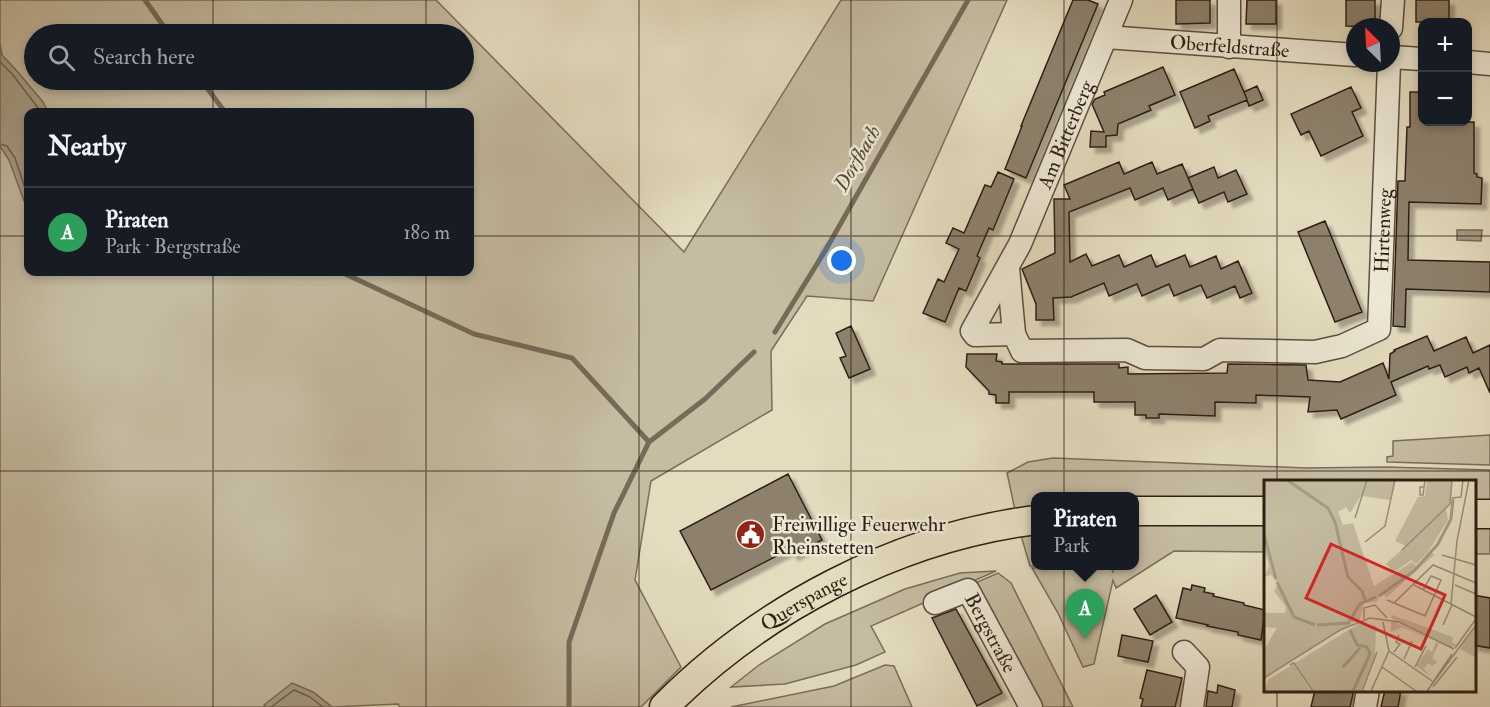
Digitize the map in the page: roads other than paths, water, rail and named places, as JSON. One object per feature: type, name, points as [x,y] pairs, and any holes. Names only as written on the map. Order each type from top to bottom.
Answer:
[{"type":"main road","points":[[1139,511],[1264,511]]},
{"type":"main road","name":"Querspange","points":[[664,707],[726,652],[784,612],[846,576],[918,547],[966,533],[1031,521]]},
{"type":"street","name":"Am Bitterberg","points":[[1008,268],[1014,334],[975,335],[972,331],[1008,268],[1121,0]]},
{"type":"street","points":[[1229,0],[1229,47]]},
{"type":"street","points":[[1392,18],[1393,0]]},
{"type":"street","name":"Oberfeldstraße","points":[[1106,37],[1346,54]]},
{"type":"street","points":[[1400,58],[1418,59]]},
{"type":"street","points":[[1472,62],[1490,64]]},
{"type":"street","name":"Hirtenweg","points":[[1014,334],[1022,351],[1127,350],[1145,358],[1204,359],[1220,350],[1315,352],[1342,346],[1379,329],[1389,72]]},
{"type":"street","name":"Bergstraße","points":[[935,603],[968,590],[1031,707]]},
{"type":"street","points":[[1184,652],[1198,667],[1192,707]]},
{"type":"street","points":[[1365,707],[1368,692]]},
{"type":"water","points":[[0,43],[2,55],[24,79],[24,90],[33,90],[46,108],[24,108],[24,201],[9,160],[0,146]]},
{"type":"water","points":[[1457,230],[1482,230],[1481,241],[1457,240]]},
{"type":"water","points":[[292,683],[313,692],[332,707],[266,707],[264,705]]},
{"type":"waterway","points":[[145,0],[162,24]]},
{"type":"waterway","name":"Dorfbach","points":[[775,332],[825,251],[968,0]]},
{"type":"waterway","points":[[208,90],[222,108]]},
{"type":"waterway","points":[[350,276],[474,334],[572,358],[649,442]]},
{"type":"waterway","points":[[569,707],[569,642],[614,513],[649,442],[705,399],[754,352]]},
{"type":"place","name":"Freiwillige Feuerwehr Rheinstetten","points":[[751,535]]},
{"type":"place","name":"Piraten","points":[[1085,639]]}]
